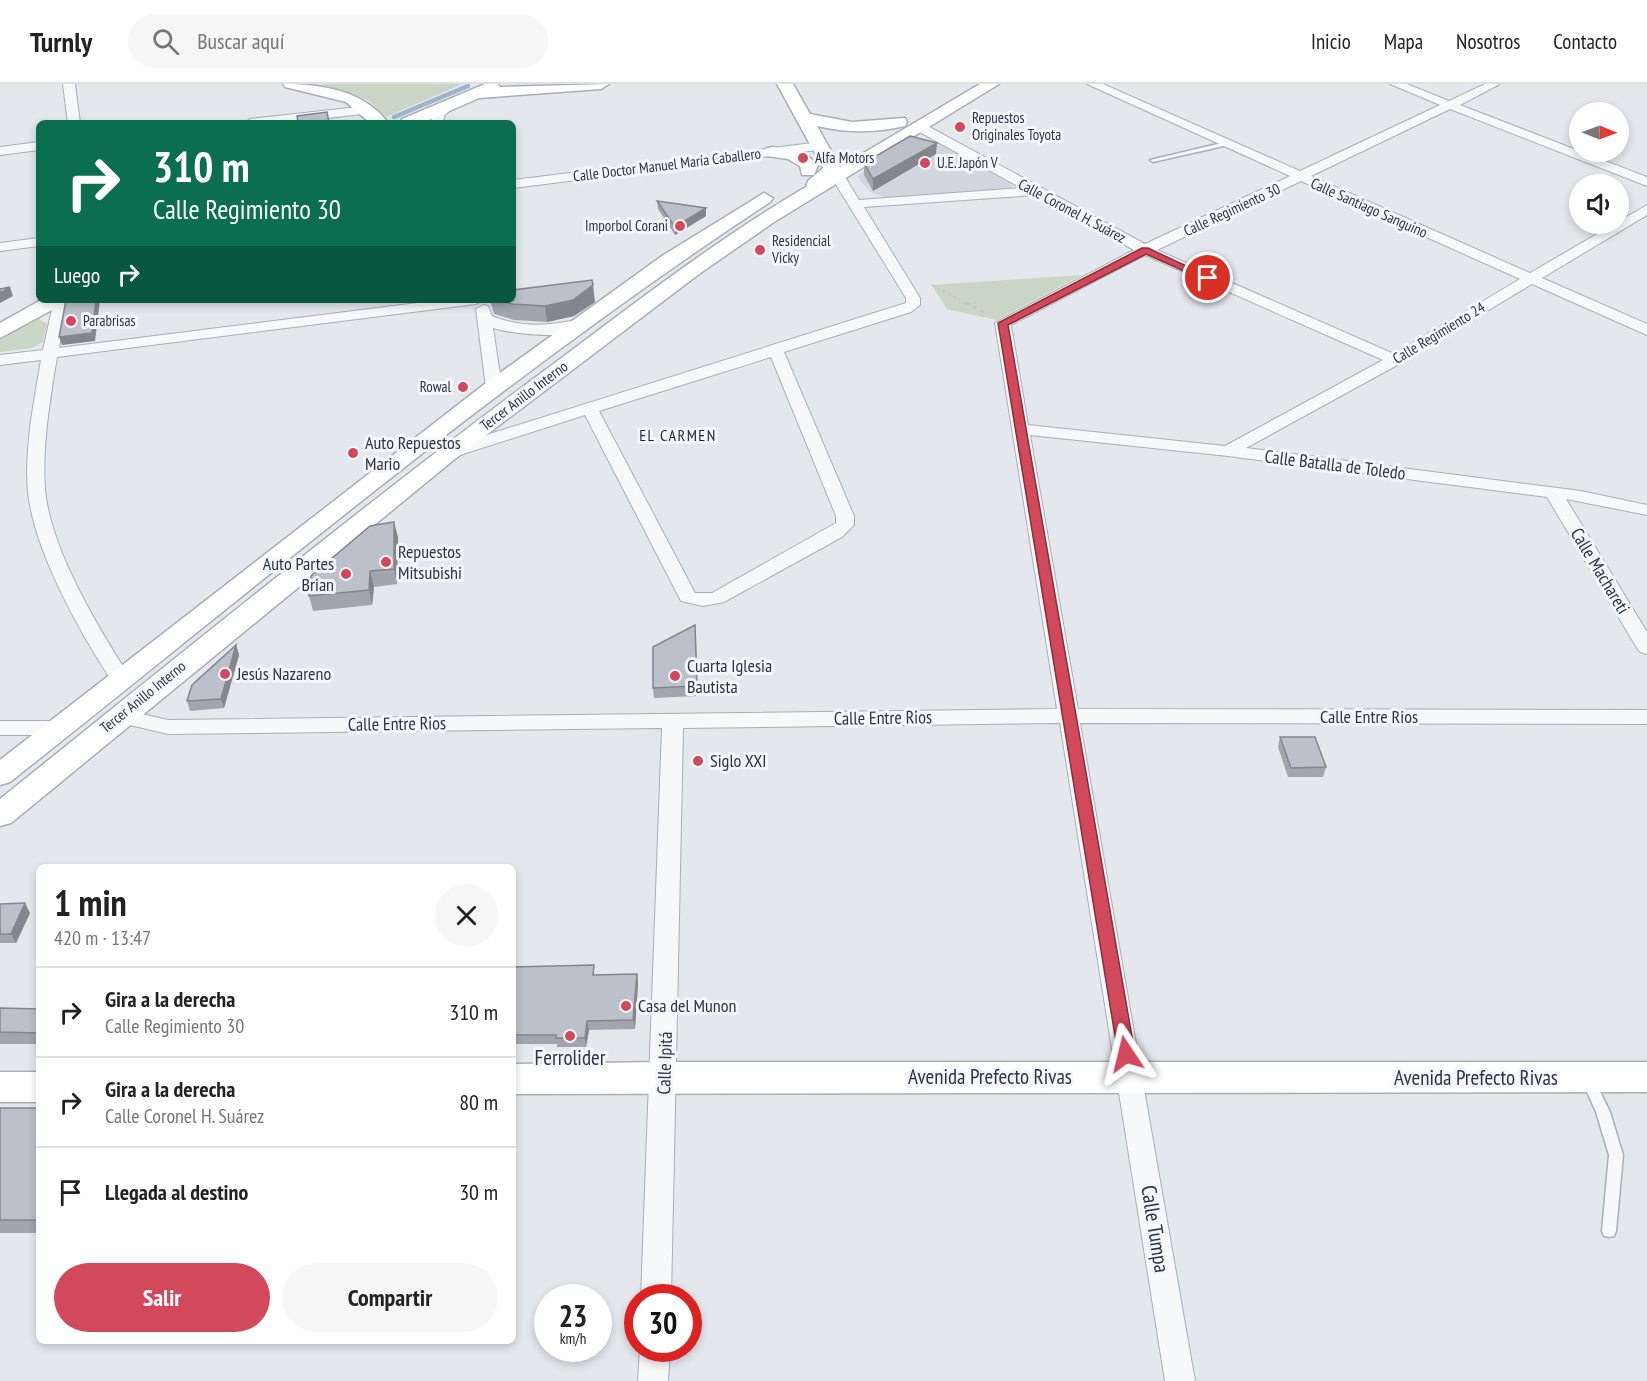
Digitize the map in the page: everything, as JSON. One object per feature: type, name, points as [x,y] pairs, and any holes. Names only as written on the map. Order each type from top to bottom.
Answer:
[{"type":"main road","points":[[291,84],[344,96],[367,110],[377,120]]},
{"type":"main road","points":[[415,120],[490,87],[601,84]]},
{"type":"main road","points":[[773,152],[786,153],[805,160],[809,165],[830,159],[785,84]]},
{"type":"main road","name":"Tercer Anillo Interno","points":[[916,122],[962,84]]},
{"type":"main road","name":"Tercer Anillo Interno","points":[[0,776],[58,728],[494,388],[669,260],[830,159],[916,122],[991,84]]},
{"type":"main road","points":[[805,118],[855,128],[916,122]]},
{"type":"main road","name":"Tercer Anillo Interno","points":[[0,814],[448,453],[692,270],[794,202],[830,159]]},
{"type":"main road","points":[[0,332],[51,303]]},
{"type":"main road","points":[[357,525],[347,520],[346,516],[373,483]]},
{"type":"main road","points":[[272,594],[301,558],[295,551],[287,549]]},
{"type":"main road","name":"Avenida Prefecto Rivas","points":[[516,1079],[1647,1077]]},
{"type":"main road","points":[[0,1087],[36,1087]]},
{"type":"street","points":[[69,84],[74,120]]},
{"type":"street","name":"Calle Santiago Sanguino","points":[[1093,84],[1647,330]]},
{"type":"street","points":[[1396,84],[1647,182]]},
{"type":"street","name":"Calle Regimiento 30","points":[[1003,323],[1145,250],[1494,84]]},
{"type":"street","points":[[437,120],[450,104]]},
{"type":"street","points":[[277,120],[367,110]]},
{"type":"street","name":"Calle Coronel H. Suárez","points":[[916,122],[1034,191],[1145,250],[1395,360]]},
{"type":"street","points":[[0,151],[36,146]]},
{"type":"street","name":"Calle Doctor Manuel María Caballero","points":[[516,184],[773,152]]},
{"type":"street","points":[[448,453],[776,351],[913,305],[913,298],[830,159]]},
{"type":"street","points":[[855,204],[1034,191]]},
{"type":"street","name":"Calle Regimiento 24","points":[[1228,451],[1395,360],[1647,209]]},
{"type":"street","points":[[0,247],[36,242]]},
{"type":"street","points":[[60,303],[48,354],[38,448],[37,496],[52,544],[106,659],[121,679]]},
{"type":"street","points":[[0,360],[452,303]]},
{"type":"street","points":[[482,303],[494,388]]},
{"type":"street","points":[[485,319],[518,330],[550,330],[581,324]]},
{"type":"street","name":"Calle Tumpa","points":[[1003,323],[1180,1381]]},
{"type":"street","points":[[590,409],[688,597],[703,600],[717,598],[836,533],[845,525],[845,516],[776,351]]},
{"type":"street","points":[[482,428],[489,435],[505,436]]},
{"type":"street","name":"Calle Batalla de Toledo","points":[[1021,429],[1228,451],[1553,493],[1647,510]]},
{"type":"street","name":"Calle Machareti","points":[[1553,493],[1647,648]]},
{"type":"street","name":"Calle Entre Rios","points":[[120,716],[168,726],[1069,716],[1647,717]]},
{"type":"street","name":"Calle Ipitá","points":[[657,1284],[665,1077],[673,720]]},
{"type":"street","points":[[0,728],[58,728]]},
{"type":"street","points":[[653,1381],[654,1362]]},
{"type":"lane","points":[[1153,160],[1226,144]]},
{"type":"lane","points":[[1587,1078],[1604,1112],[1616,1155],[1609,1231]]},
{"type":"path","points":[[932,285],[1003,323]]},
{"type":"shaded area","name":"U.E. Japón V","points":[[916,139],[930,140],[1011,184],[1014,190],[888,198],[870,192],[857,176]]},
{"type":"green space","points":[[322,84],[462,84],[386,117],[369,101]]},
{"type":"green space","points":[[1082,275],[997,320],[947,309],[932,285]]},
{"type":"green space","points":[[36,317],[47,324],[43,342],[32,348],[0,352],[0,337]]},
{"type":"building","points":[[327,112],[328,120],[298,120],[297,116]]},
{"type":"building","points":[[910,136],[937,143],[873,179],[864,163]]},
{"type":"building","points":[[657,201],[706,208],[675,227]]},
{"type":"building","points":[[592,280],[593,285],[573,300],[545,306],[509,303],[516,303],[516,290]]},
{"type":"building","points":[[65,303],[96,303],[92,333],[59,337]]},
{"type":"building","points":[[394,522],[394,569],[370,571],[369,590],[309,596],[311,576],[370,526]]},
{"type":"building","name":"Cuarta Iglesia Bautista","points":[[695,625],[697,686],[653,688],[653,647]]},
{"type":"building","points":[[236,645],[221,699],[187,701],[192,685]]},
{"type":"building","points":[[1280,737],[1315,737],[1326,767],[1291,768]]},
{"type":"building","points":[[25,903],[11,934],[0,934],[0,904]]},
{"type":"building","points":[[594,965],[593,975],[637,974],[633,1020],[587,1021],[585,1038],[516,1035],[516,967]]},
{"type":"building","points":[[0,1008],[36,1009],[36,1033],[0,1032]]},
{"type":"building","points":[[0,1108],[36,1108],[36,1220],[0,1220]]},
{"type":"waterway","points":[[394,117],[468,86]]},
{"type":"place","name":"Repuestos Originales Toyota","points":[[960,127]]},
{"type":"place","name":"Alfa Motors","points":[[803,158]]},
{"type":"place","name":"U.E. Japón V","points":[[925,163]]},
{"type":"place","name":"Imporbol Corani","points":[[680,226]]},
{"type":"place","name":"Residencial Vicky","points":[[760,250]]},
{"type":"place","name":"Parabrisas","points":[[71,321]]},
{"type":"place","name":"Rowal","points":[[463,387]]},
{"type":"place","name":"Auto Repuestos Mario","points":[[353,453]]},
{"type":"place","name":"Repuestos Mitsubishi","points":[[386,562]]},
{"type":"place","name":"Auto Partes Brian","points":[[346,574]]},
{"type":"place","name":"Jesús Nazareno","points":[[225,674]]},
{"type":"place","name":"Cuarta Iglesia Bautista","points":[[675,676]]},
{"type":"place","name":"Siglo XXI","points":[[698,761]]},
{"type":"place","name":"Casa del Munon","points":[[626,1006]]},
{"type":"place","name":"Ferrolider","points":[[570,1036]]},
{"type":"district","name":"EL CARMEN","points":[[678,435]]},
{"type":"route","points":[[1126,1054],[1003,323],[1145,250],[1208,278]]}]
